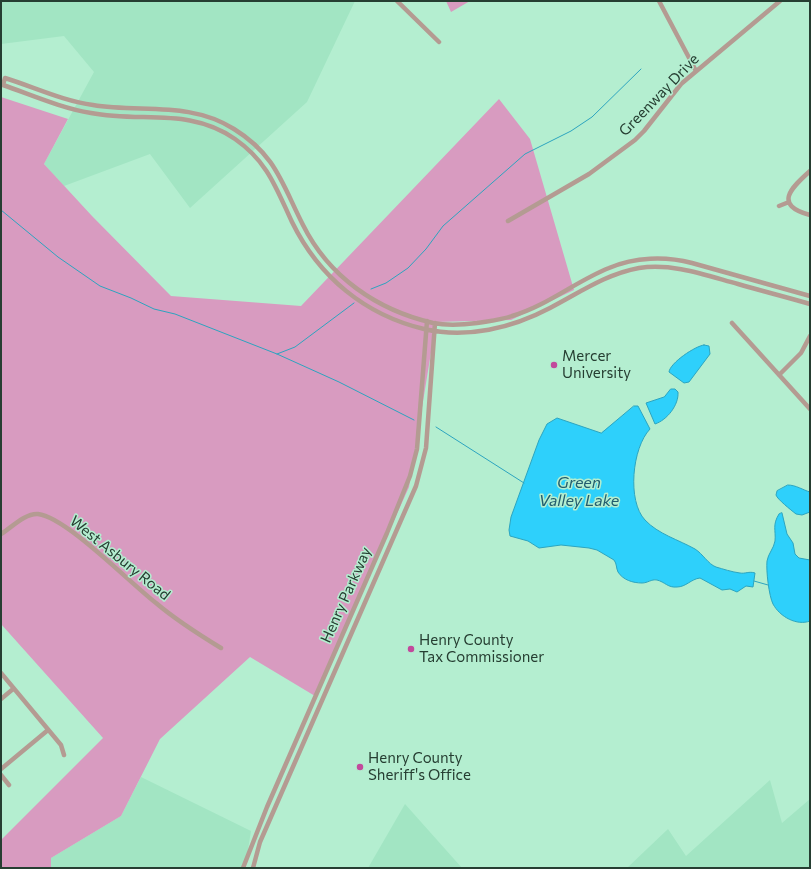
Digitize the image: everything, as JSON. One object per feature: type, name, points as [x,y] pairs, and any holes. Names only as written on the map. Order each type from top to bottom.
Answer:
[{"type":"street","points":[[397,1],[439,42]]},
{"type":"street","points":[[658,1],[696,71]]},
{"type":"street","name":"Greenway Drive","points":[[508,221],[589,174],[635,140],[678,88],[696,71],[780,1]]},
{"type":"street","points":[[810,296],[692,263],[679,260],[655,259],[630,262],[608,268],[514,316],[460,325],[427,321],[393,310],[367,297],[332,268],[308,235],[274,166],[255,144],[234,128],[210,117],[181,110],[109,108],[81,103],[5,78],[3,86],[92,114],[179,118],[207,124],[222,131],[246,148],[266,169],[278,189],[306,247],[332,279],[370,308],[397,321],[434,331],[487,331],[532,318],[610,276],[625,271],[652,267],[669,267],[691,271],[810,304]]},
{"type":"street","points":[[810,171],[791,188],[789,195],[789,202],[796,211],[810,215]]},
{"type":"street","points":[[778,206],[789,202]]},
{"type":"street","name":"Henry Parkway","points":[[243,868],[270,800],[387,533],[410,476],[417,449],[427,321]]},
{"type":"street","name":"Henry Parkway","points":[[253,868],[260,842],[416,486],[426,448],[435,323]]},
{"type":"street","points":[[732,323],[810,409]]},
{"type":"street","points":[[779,375],[797,359],[810,336]]},
{"type":"street","name":"West Asbury Road","points":[[1,534],[29,515],[38,514],[49,518],[85,542],[167,612],[221,648]]},
{"type":"street","points":[[1,673],[61,746],[64,755]]},
{"type":"street","points":[[1,698],[14,688]]},
{"type":"street","points":[[1,769],[48,730]]},
{"type":"street","points":[[1,775],[9,785]]},
{"type":"shaded area","points":[[1,1],[355,1],[307,102],[190,208],[150,154],[64,186],[44,164],[94,72],[64,36],[1,44]]},
{"type":"shaded area","points":[[446,1],[470,1],[451,12]]},
{"type":"shaded area","points":[[1,97],[68,119],[44,164],[92,216],[171,296],[301,306],[499,99],[530,139],[574,290],[511,320],[436,322],[409,487],[315,696],[250,657],[160,739],[121,816],[51,858],[51,868],[1,868],[1,840],[103,738],[1,624]]},
{"type":"shaded area","points":[[141,777],[251,831],[245,868],[51,868],[51,858],[121,816]]},
{"type":"shaded area","points":[[770,780],[782,823],[810,799],[810,868],[627,868],[668,829],[686,856]]},
{"type":"shaded area","points":[[405,804],[462,868],[368,868]]},
{"type":"water","points":[[704,345],[709,346],[710,354],[689,382],[684,383],[669,372],[670,368],[678,360],[695,348]]},
{"type":"water","points":[[671,389],[675,389],[678,392],[677,402],[668,416],[655,424],[646,403],[664,397]]},
{"type":"water","name":"Green Valley Lake","points":[[634,406],[638,406],[650,429],[639,449],[634,474],[634,488],[639,511],[650,525],[695,549],[713,566],[737,573],[755,573],[753,587],[746,586],[737,592],[730,589],[722,590],[700,578],[680,587],[671,587],[657,580],[644,583],[635,582],[623,577],[618,572],[614,560],[597,550],[561,545],[539,548],[528,541],[510,536],[509,530],[511,517],[539,440],[547,424],[557,418],[601,433]]},
{"type":"water","points":[[788,485],[810,492],[810,512],[802,515],[796,514],[777,497],[777,491]]},
{"type":"water","points":[[782,513],[787,534],[793,543],[795,554],[799,558],[810,560],[810,621],[794,621],[784,616],[776,609],[770,595],[767,577],[767,561],[775,541],[776,521],[779,514]]},
{"type":"waterway","points":[[371,289],[386,283],[408,268],[426,249],[443,226],[525,154],[571,131],[592,117],[641,69]]},
{"type":"waterway","points":[[1,210],[58,257],[100,286],[154,309],[175,314],[277,354],[339,382],[414,420]]},
{"type":"waterway","points":[[277,354],[295,347],[354,303]]},
{"type":"waterway","points":[[436,427],[524,483]]},
{"type":"waterway","points":[[754,581],[768,585]]},
{"type":"place","name":"Mercer University","points":[[554,365]]},
{"type":"place","name":"Henry County Tax Commissioner","points":[[411,649]]},
{"type":"place","name":"Henry County Sheriff's Office","points":[[360,767]]}]
